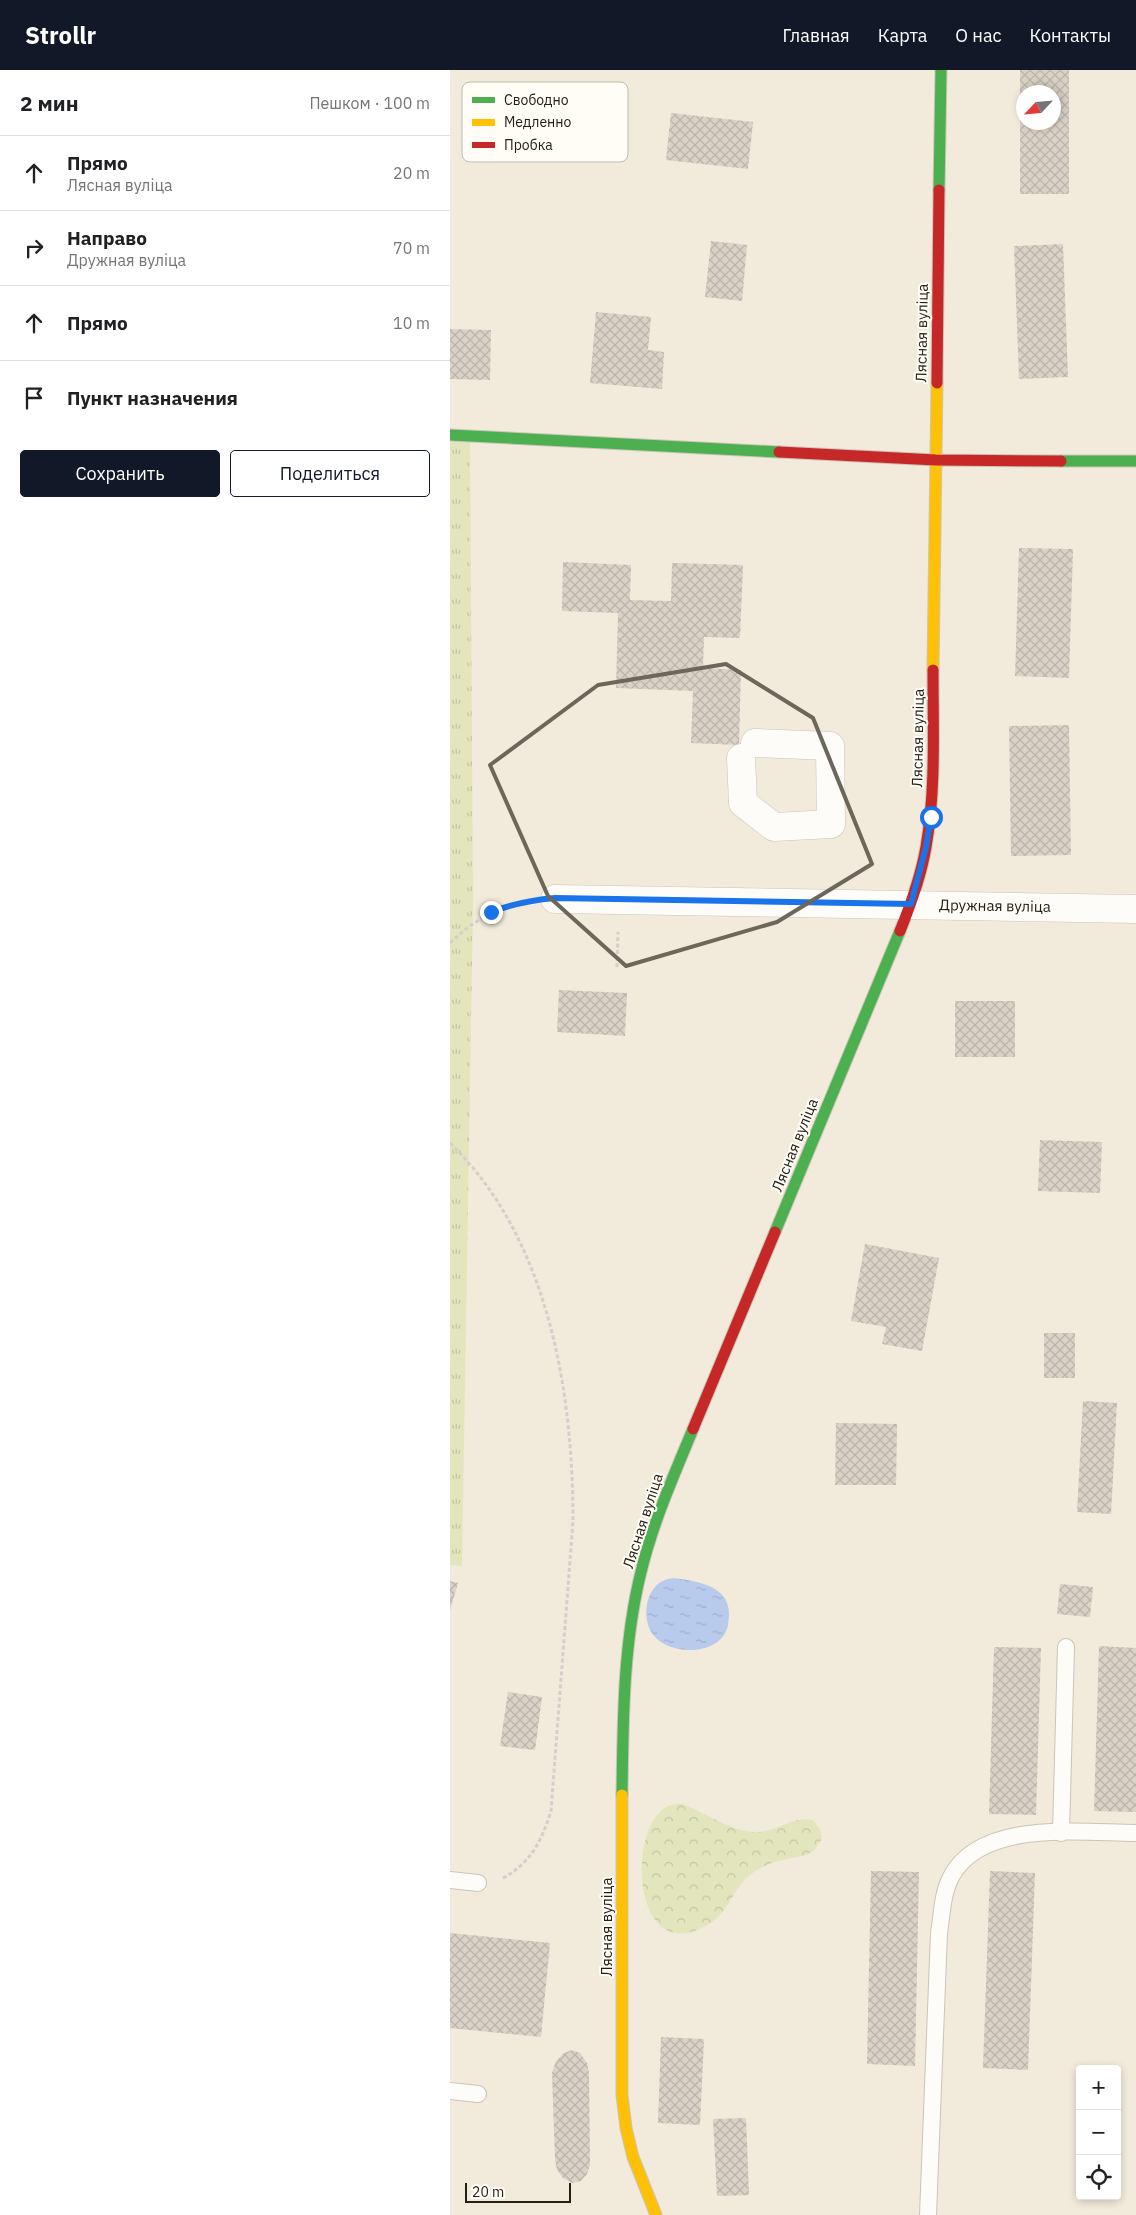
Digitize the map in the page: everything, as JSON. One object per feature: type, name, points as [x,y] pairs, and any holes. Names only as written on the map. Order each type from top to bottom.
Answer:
[{"type":"street","name":"Лясная вуліца","points":[[656,2215],[633,2157],[626,2128],[622,2095],[623,1727],[629,1642],[636,1595],[648,1546],[686,1441],[713,1383],[911,904],[926,847],[931,809],[941,70]]},
{"type":"street","points":[[450,435],[936,460],[1136,462]]},
{"type":"street","name":"Дружная вуліца","points":[[555,898],[1136,909]]},
{"type":"lane","points":[[1061,1833],[1066,1647]]},
{"type":"lane","points":[[928,2215],[940,1933],[943,1903],[951,1877],[966,1858],[989,1844],[1014,1835],[1136,1833]]},
{"type":"lane","points":[[450,1880],[478,1883]]},
{"type":"lane","points":[[450,2091],[478,2094]]},
{"type":"path","points":[[450,943],[476,920],[491,912],[518,903],[555,898]]},
{"type":"path","points":[[450,1143],[489,1186],[509,1218],[525,1250],[538,1287],[560,1374],[569,1427],[573,1474],[572,1530],[551,1811],[542,1837],[530,1858],[513,1873],[496,1882],[478,1883]]},
{"type":"highlighted area","points":[[726,664],[813,718],[872,864],[777,922],[626,966],[548,896],[490,765],[598,685]]},
{"type":"green space","points":[[450,435],[470,436],[473,904],[462,1566],[450,1565]]},
{"type":"green space","points":[[682,1804],[729,1826],[748,1831],[765,1831],[799,1820],[813,1820],[820,1829],[822,1839],[814,1850],[807,1854],[772,1863],[754,1872],[744,1880],[716,1919],[709,1924],[683,1934],[663,1928],[650,1912],[643,1888],[642,1862],[646,1836],[656,1816],[671,1805]]},
{"type":"water","points":[[674,1578],[706,1585],[722,1594],[727,1602],[729,1612],[728,1625],[724,1635],[716,1643],[696,1650],[673,1648],[655,1637],[650,1630],[646,1611],[651,1593],[664,1580]]},
{"type":"building","points":[[1020,70],[1069,70],[1069,194],[1020,194],[1020,130],[1061,130],[1061,85],[1020,85]]},
{"type":"building","points":[[671,113],[753,122],[748,169],[666,160]]},
{"type":"building","points":[[711,241],[747,245],[742,301],[705,297]]},
{"type":"building","points":[[1063,244],[1068,377],[1019,379],[1014,246]]},
{"type":"building","points":[[596,312],[651,317],[648,350],[664,352],[662,389],[590,383]]},
{"type":"building","points":[[450,329],[491,330],[490,380],[450,379]]},
{"type":"building","points":[[1019,548],[1073,549],[1069,678],[1015,676]]},
{"type":"building","points":[[563,562],[631,565],[630,600],[671,601],[672,563],[743,565],[740,638],[704,637],[703,668],[741,670],[739,745],[691,743],[693,691],[616,688],[618,613],[562,611]]},
{"type":"building","points":[[1069,725],[1071,855],[1011,856],[1009,726]]},
{"type":"building","points":[[559,990],[627,993],[625,1036],[557,1032]]},
{"type":"building","points":[[955,1001],[1015,1001],[1015,1057],[955,1057]]},
{"type":"building","points":[[1040,1140],[1102,1142],[1100,1193],[1038,1191]]},
{"type":"building","points":[[865,1244],[939,1258],[922,1351],[882,1344],[886,1327],[851,1321]]},
{"type":"building","points":[[1044,1333],[1075,1333],[1075,1378],[1044,1378]]},
{"type":"building","points":[[1083,1401],[1117,1403],[1111,1514],[1077,1512]]},
{"type":"building","points":[[836,1423],[897,1424],[896,1485],[835,1485]]},
{"type":"building","points":[[450,1581],[458,1583],[450,1610]]},
{"type":"building","points":[[1060,1584],[1093,1587],[1090,1617],[1057,1614]]},
{"type":"building","points":[[1099,1646],[1136,1648],[1136,1812],[1094,1811]]},
{"type":"building","points":[[994,1647],[1041,1648],[1036,1815],[989,1814]]},
{"type":"building","points":[[508,1692],[542,1697],[535,1750],[500,1746]]},
{"type":"building","points":[[871,1871],[919,1872],[915,2066],[867,2064]]},
{"type":"building","points":[[990,1871],[1035,1873],[1028,2070],[983,2068]]},
{"type":"building","points":[[450,1933],[550,1943],[541,2037],[450,2028]]},
{"type":"building","points":[[661,2037],[704,2039],[700,2125],[658,2123]]},
{"type":"building","points":[[572,2050],[580,2053],[587,2063],[589,2073],[590,2165],[587,2174],[581,2181],[572,2183],[563,2178],[557,2170],[555,2160],[552,2073],[556,2061],[564,2053]]},
{"type":"building","points":[[746,2118],[749,2195],[717,2196],[713,2119]]},
{"type":"traffic: fast","points":[[939,190],[941,70]]},
{"type":"traffic: fast","points":[[450,435],[779,452]]},
{"type":"traffic: fast","points":[[1061,461],[1136,461]]},
{"type":"traffic: fast","points":[[775,1232],[900,931]]},
{"type":"traffic: fast","points":[[622,1795],[625,1683],[635,1599],[646,1553],[664,1499],[693,1429]]},
{"type":"traffic: slow","points":[[933,670],[937,383]]},
{"type":"traffic: slow","points":[[622,1795],[622,2095],[626,2128],[633,2157],[656,2215]]},
{"type":"traffic: jam","points":[[937,383],[939,190]]},
{"type":"traffic: jam","points":[[779,452],[936,460],[1061,461]]},
{"type":"traffic: jam","points":[[900,931],[912,900],[924,858],[929,825],[933,759],[933,670]]},
{"type":"traffic: jam","points":[[693,1429],[775,1232]]},
{"type":"route","points":[[491,912],[511,904],[555,898],[911,904],[926,847],[931,817]]}]
